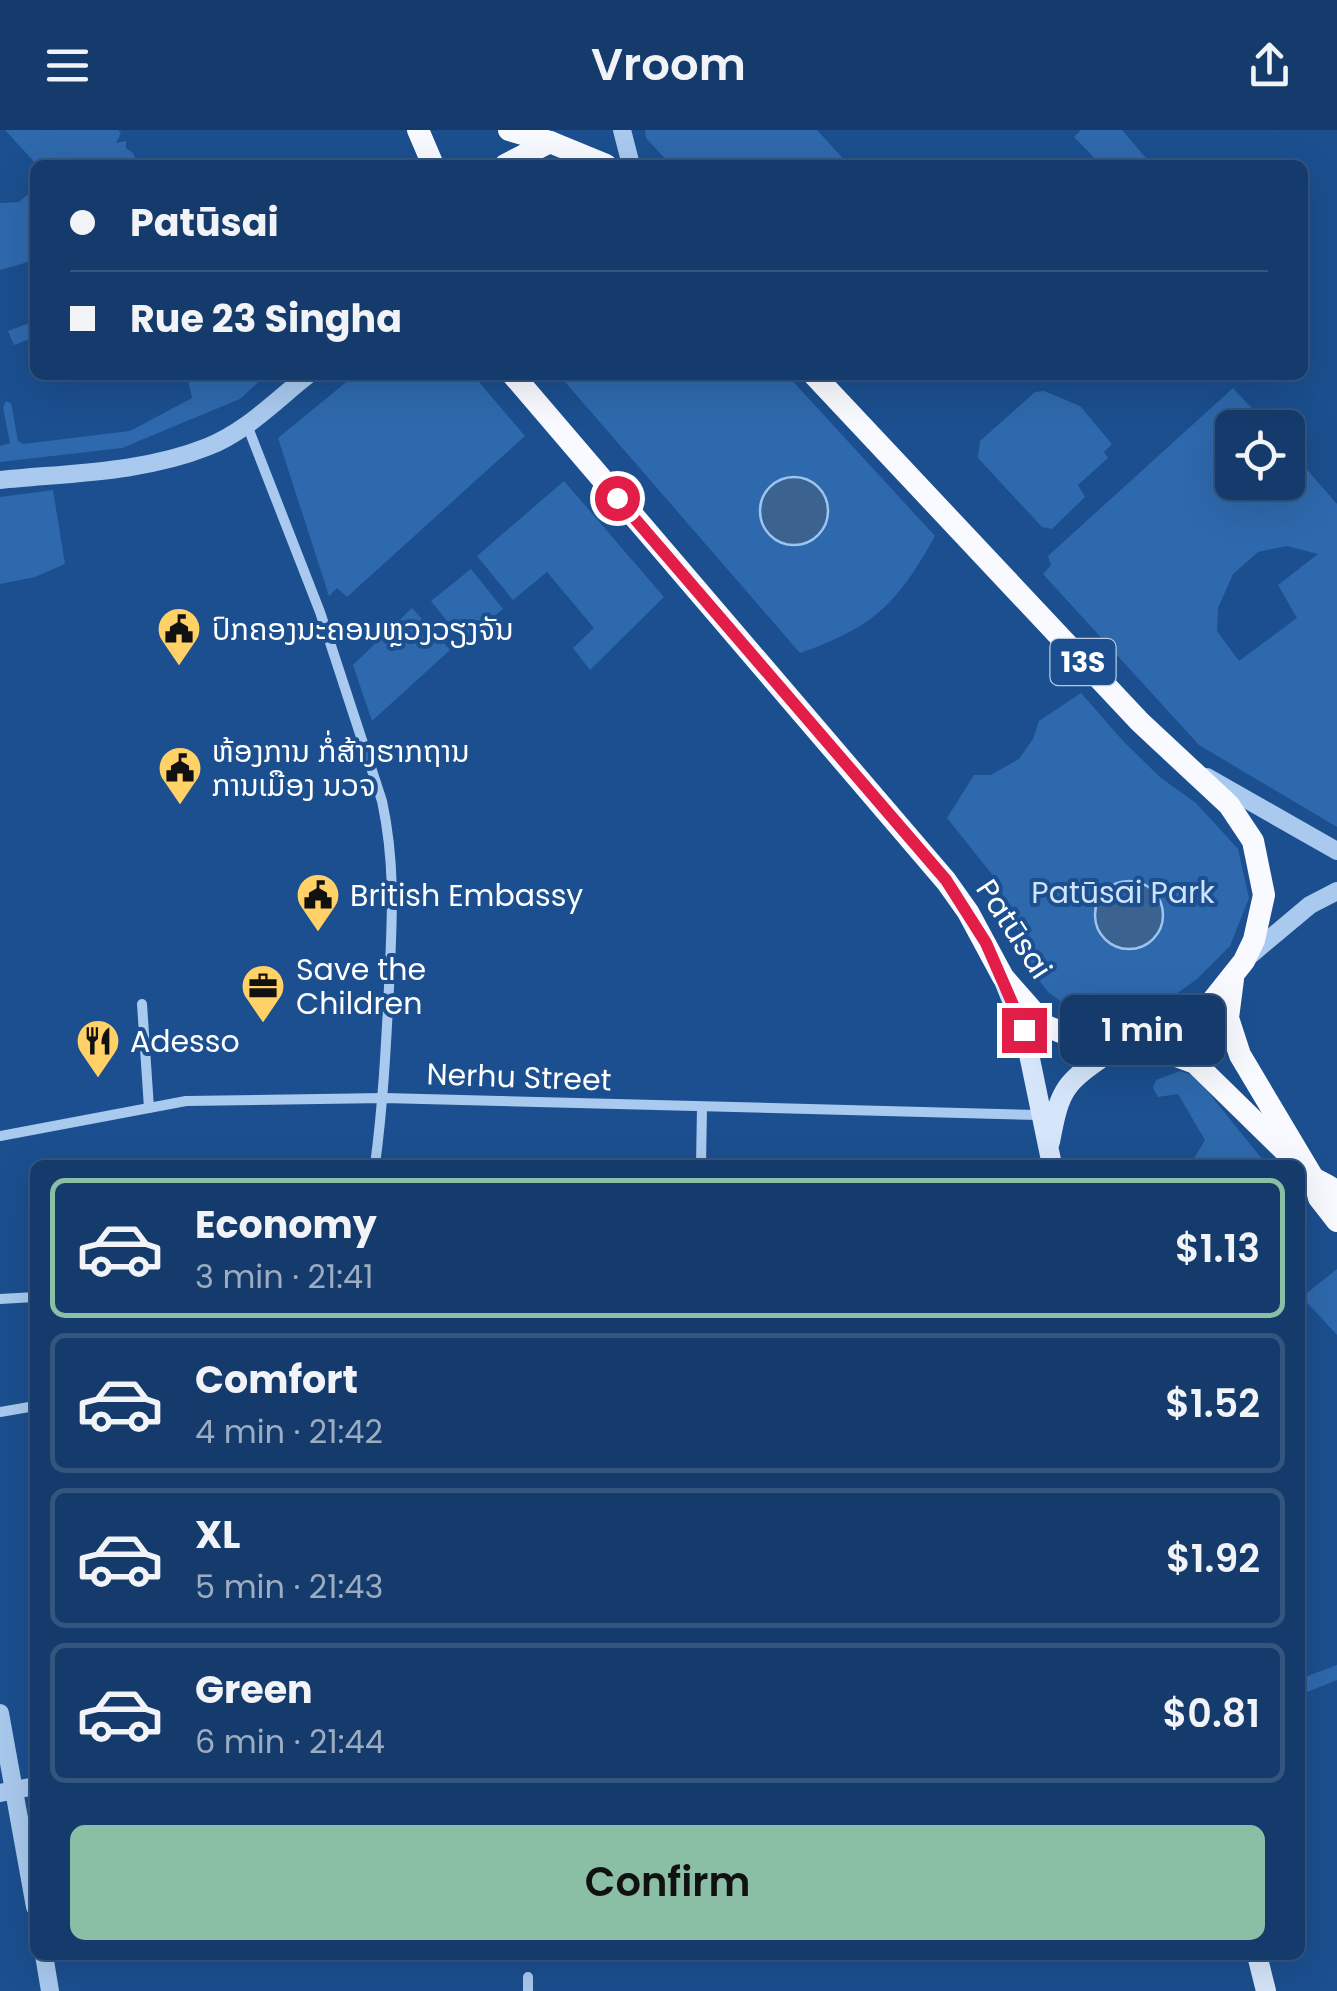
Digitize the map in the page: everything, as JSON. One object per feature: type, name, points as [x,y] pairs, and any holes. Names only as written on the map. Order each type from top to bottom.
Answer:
[{"type":"highway","points":[[418,130],[431,160]]},
{"type":"highway","points":[[509,130],[557,136],[598,160]]},
{"type":"highway","points":[[513,160],[557,136]]},
{"type":"highway","name":"Patūsai","points":[[517,380],[946,880],[1003,977],[1046,1026],[1110,1052],[1138,1050],[1201,1015],[1238,970],[1254,940],[1264,895],[1253,841],[1229,806],[1140,722],[819,380]]},
{"type":"highway","name":"13S","points":[[1238,970],[1228,1018],[1240,1055],[1299,1160]]},
{"type":"highway","name":"13S","points":[[1138,1050],[1171,1054],[1196,1063],[1294,1160]]},
{"type":"highway","name":"13S","points":[[1305,1171],[1337,1193]]},
{"type":"highway","name":"13S","points":[[1305,1171],[1337,1221]]},
{"type":"main road","points":[[1003,977],[1024,1030],[1050,1157]]},
{"type":"main road","points":[[1050,1157],[1056,1110],[1071,1079],[1110,1052]]},
{"type":"main road","points":[[1258,1960],[1266,1991]]},
{"type":"street","points":[[622,130],[630,160]]},
{"type":"street","points":[[0,480],[131,467],[207,447],[247,425],[302,380]]},
{"type":"street","points":[[247,425],[320,612],[389,833],[394,878],[384,1098],[376,1160]]},
{"type":"street","points":[[1193,768],[1337,851]]},
{"type":"street","points":[[1238,970],[1310,905],[1337,891]]},
{"type":"street","points":[[142,1004],[149,1108]]},
{"type":"street","name":"Nerhu Street","points":[[0,1136],[186,1101],[384,1098],[1040,1116]]},
{"type":"street","points":[[701,1160],[702,1107]]},
{"type":"street","points":[[0,1299],[30,1296]]},
{"type":"street","points":[[0,1412],[30,1407]]},
{"type":"street","points":[[0,1713],[6,1792],[30,1887]]},
{"type":"street","points":[[45,1960],[50,1991]]},
{"type":"street","points":[[528,1977],[528,1991]]},
{"type":"green space","points":[[5,130],[118,130],[121,133],[116,143],[126,141],[126,148],[136,160],[32,160]]},
{"type":"green space","points":[[645,130],[817,130],[844,160],[666,160],[646,138]]},
{"type":"green space","points":[[1081,130],[1122,130],[1148,160],[1096,160],[1074,137]]},
{"type":"green space","points":[[30,192],[30,261],[0,270],[0,203],[19,202]]},
{"type":"green space","points":[[30,323],[30,339],[14,345],[8,331]]},
{"type":"green space","points":[[188,380],[261,380],[240,399],[122,448],[0,462],[0,446],[10,443],[3,407],[6,401],[11,403],[18,441],[23,444],[130,431],[192,398]]},
{"type":"green space","points":[[349,380],[477,380],[525,436],[347,597],[337,588],[329,596],[278,438]]},
{"type":"green space","points":[[563,380],[792,380],[935,536],[908,579],[881,610],[847,633],[800,653]]},
{"type":"green space","points":[[1233,388],[1253,410],[1215,410],[1215,500],[1305,500],[1305,467],[1337,504],[1337,827],[1199,745],[1043,574],[1051,565],[1048,556]],"holes":[[[1287,546],[1318,554],[1278,585],[1297,618],[1239,661],[1217,631],[1218,608],[1233,574],[1258,552]]]},
{"type":"green space","points":[[1044,391],[1080,406],[1112,444],[1104,452],[1108,458],[1078,485],[1085,497],[1052,529],[1042,527],[978,458],[980,441],[1035,392]]},
{"type":"green space","points":[[564,481],[664,597],[590,670],[573,648],[594,628],[547,572],[513,600],[477,556]]},
{"type":"green space","points":[[53,490],[65,564],[35,577],[0,584],[0,497]]},
{"type":"green space","points":[[471,569],[503,609],[463,641],[431,601]]},
{"type":"green space","points":[[412,608],[450,650],[372,721],[353,665]]},
{"type":"green space","name":"Patūsai Park","points":[[1081,693],[1124,742],[1161,778],[1196,803],[1238,849],[1249,898],[1230,946],[1197,979],[1169,999],[1127,1019],[1077,1013],[1048,992],[1024,953],[1013,914],[991,873],[947,818],[974,775],[991,775],[1019,759],[1033,739],[1039,721]]},
{"type":"green space","points":[[1217,1018],[1221,1037],[1210,1046],[1191,1037]]},
{"type":"green space","points":[[1180,1071],[1195,1076],[1263,1160],[1193,1160],[1205,1140],[1178,1094],[1158,1097],[1153,1088],[1156,1080]]},
{"type":"green space","points":[[1337,1269],[1337,1335],[1305,1300],[1305,1295]]},
{"type":"green space","points":[[1337,1665],[1337,1680],[1305,1693],[1305,1677]]},
{"type":"shaded area","points":[[794,477],[818,487],[828,511],[818,535],[794,545],[770,535],[760,511],[770,487]]},
{"type":"shaded area","points":[[1129,881],[1142,883],[1153,891],[1161,902],[1161,928],[1153,939],[1142,947],[1129,949],[1116,947],[1105,939],[1097,928],[1095,915],[1097,902],[1105,891],[1116,883]]},
{"type":"place","name":"ປົກຄອງນະຄອນຫຼວງວຽງຈັນ","points":[[179,667]]},
{"type":"place","name":"ຫ້ອງການ ກໍ່ສ້າງຮາກຖານ ການເມືອງ ນວຈ","points":[[180,806]]},
{"type":"place","name":"British Embassy","points":[[318,933]]},
{"type":"place","name":"Save the Children","points":[[263,1024]]},
{"type":"place","name":"Adesso","points":[[98,1079]]},
{"type":"route","points":[[617,498],[946,880],[986,943],[1024,1030]]}]
